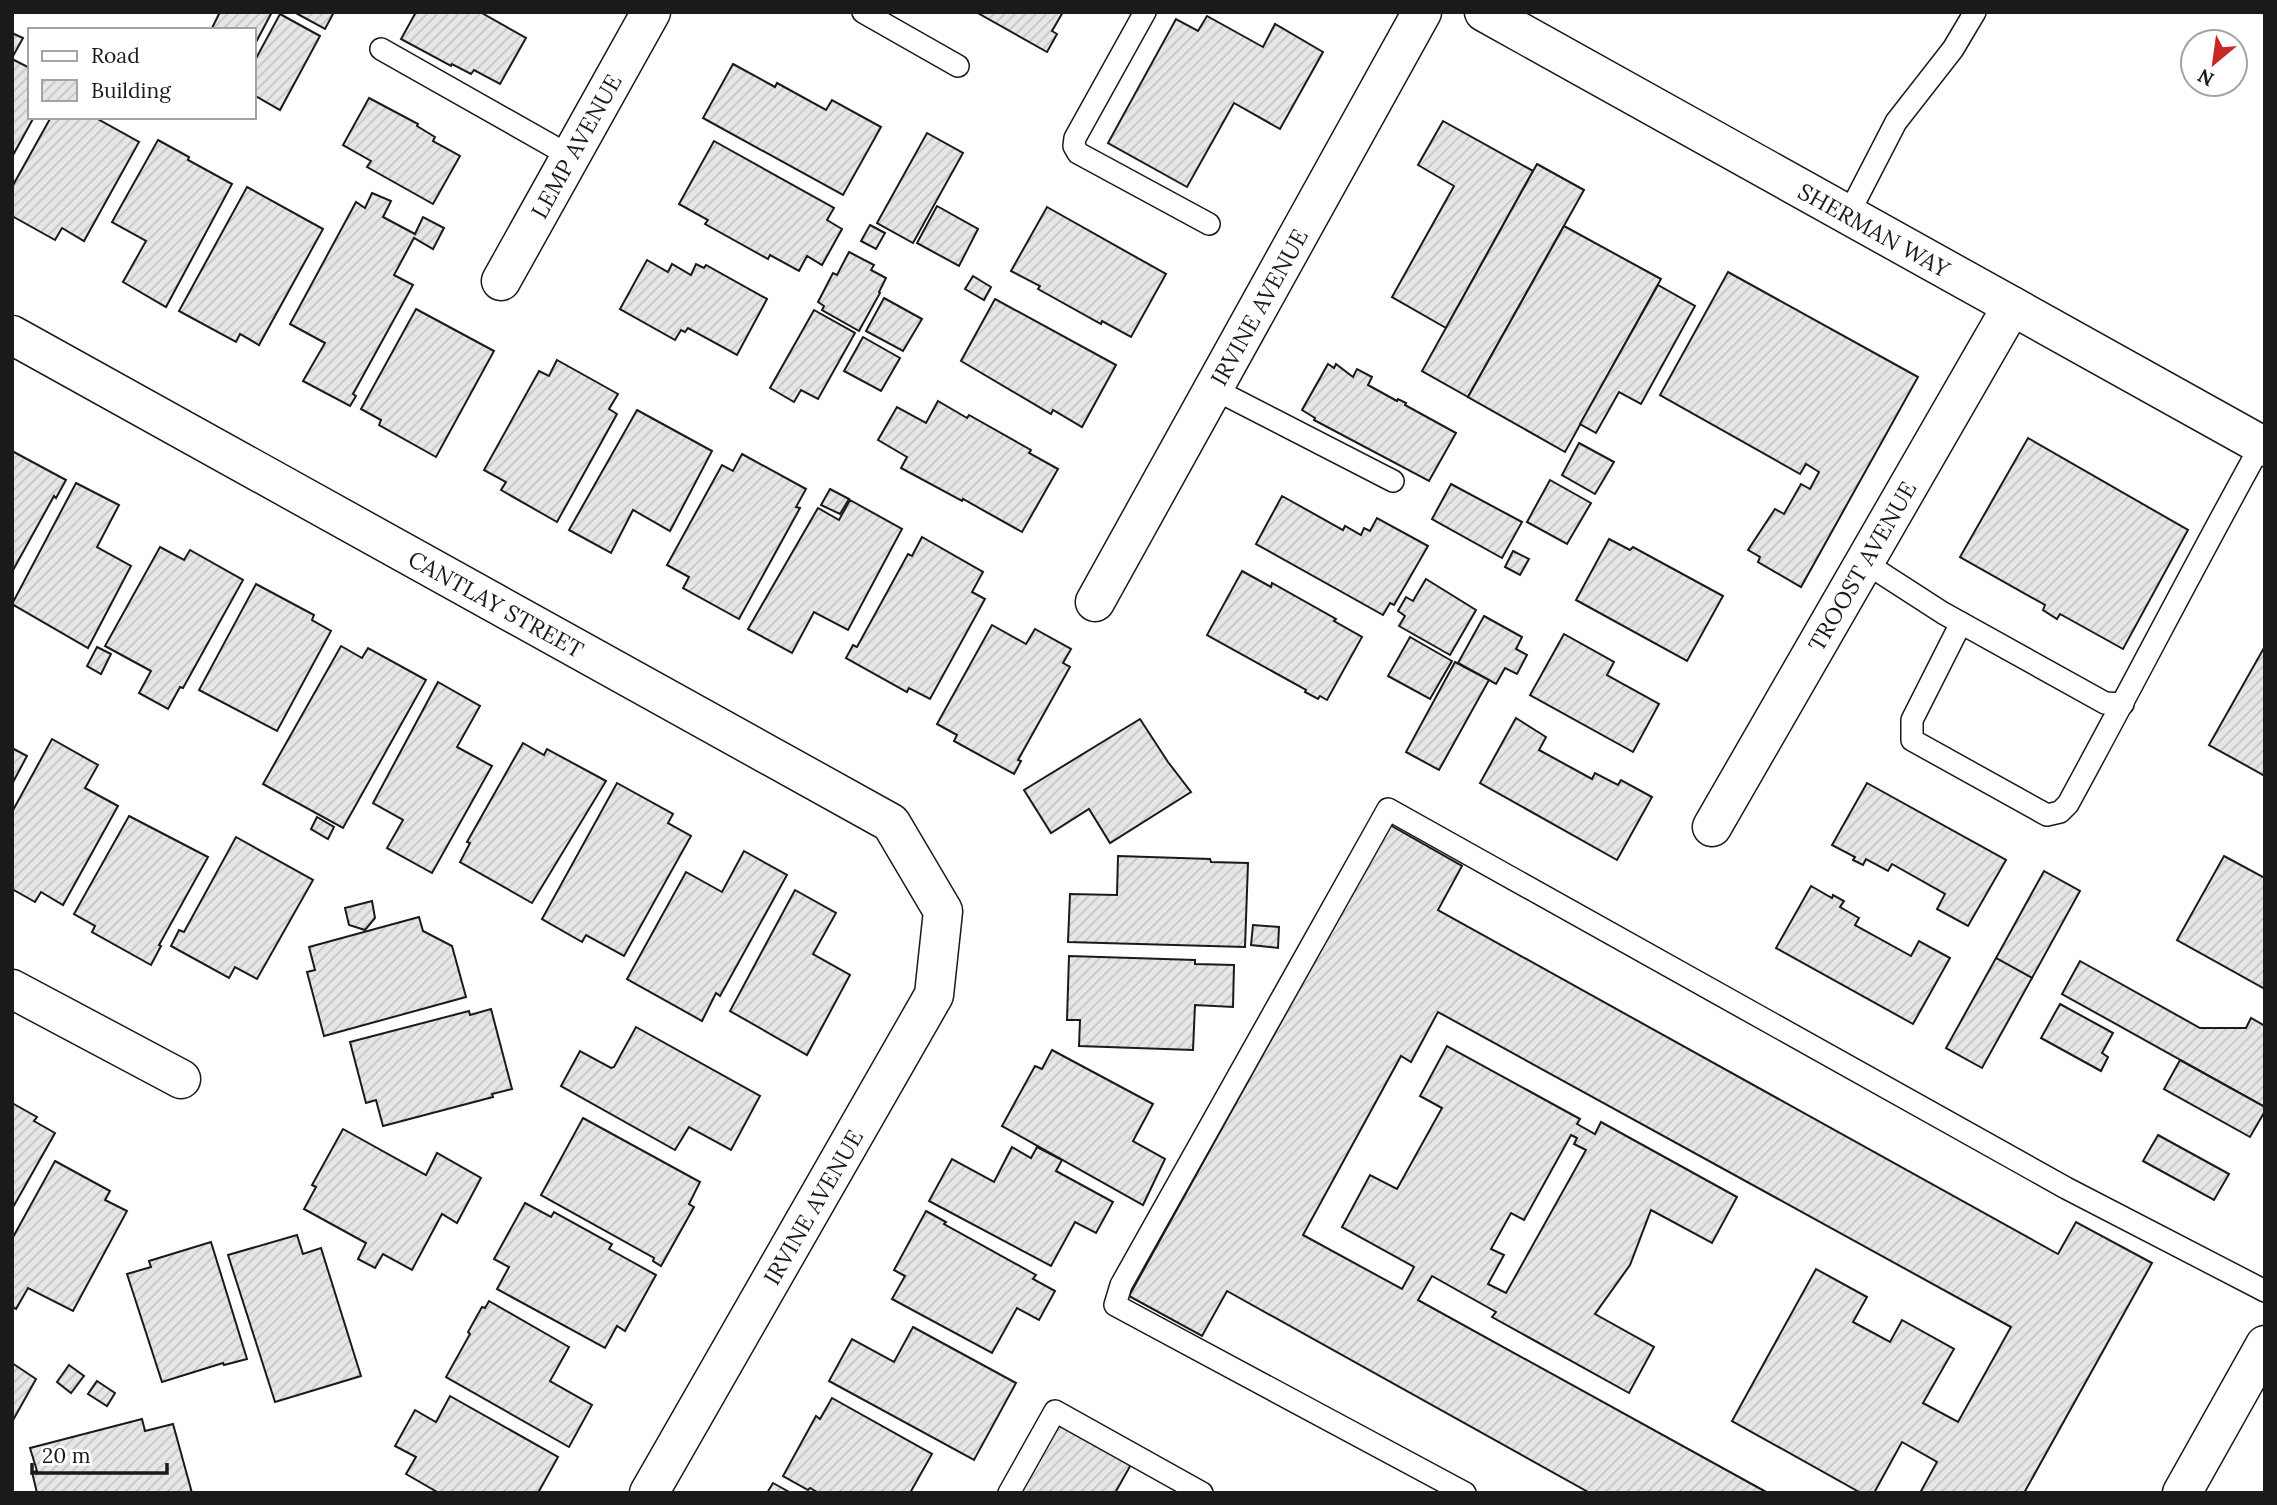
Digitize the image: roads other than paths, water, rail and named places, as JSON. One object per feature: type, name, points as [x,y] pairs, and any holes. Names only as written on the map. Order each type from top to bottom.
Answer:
[{"type":"street","name":"LEMP AVENUE","points":[[501,281],[651,12]]},
{"type":"street","name":"IRVINE AVENUE","points":[[1094,602],[1422,12]]},
{"type":"street","name":"SHERMAN WAY","points":[[1484,12],[2263,446]]},
{"type":"street","name":"TROOST AVENUE","points":[[1712,827],[2012,306]]},
{"type":"street","name":"CANTLAY STREET","points":[[12,335],[891,823],[943,911]]},
{"type":"street","name":"IRVINE AVENUE","points":[[649,1493],[934,995],[943,911]]},
{"type":"street","points":[[12,989],[181,1079]]},
{"type":"street","points":[[2182,1493],[2265,1345]]},
{"type":"lane","points":[[1145,12],[1075,138],[1074,146],[1078,153],[1209,223]]},
{"type":"lane","points":[[1848,215],[1896,122],[1953,48],[1975,12]]},
{"type":"lane","points":[[863,13],[958,66]]},
{"type":"lane","points":[[381,49],[570,156]]},
{"type":"lane","points":[[1214,389],[1393,481]]},
{"type":"lane","points":[[1961,623],[1912,720],[1912,740],[2047,815],[2060,812],[2068,804],[2206,543],[2263,446]]},
{"type":"lane","points":[[1864,562],[1961,623],[2105,703],[2123,704]]},
{"type":"lane","points":[[1465,1493],[1115,1306],[1121,1285],[1388,808],[2066,1188],[2265,1291]]},
{"type":"lane","points":[[1009,1493],[1055,1411],[1202,1493]]}]
